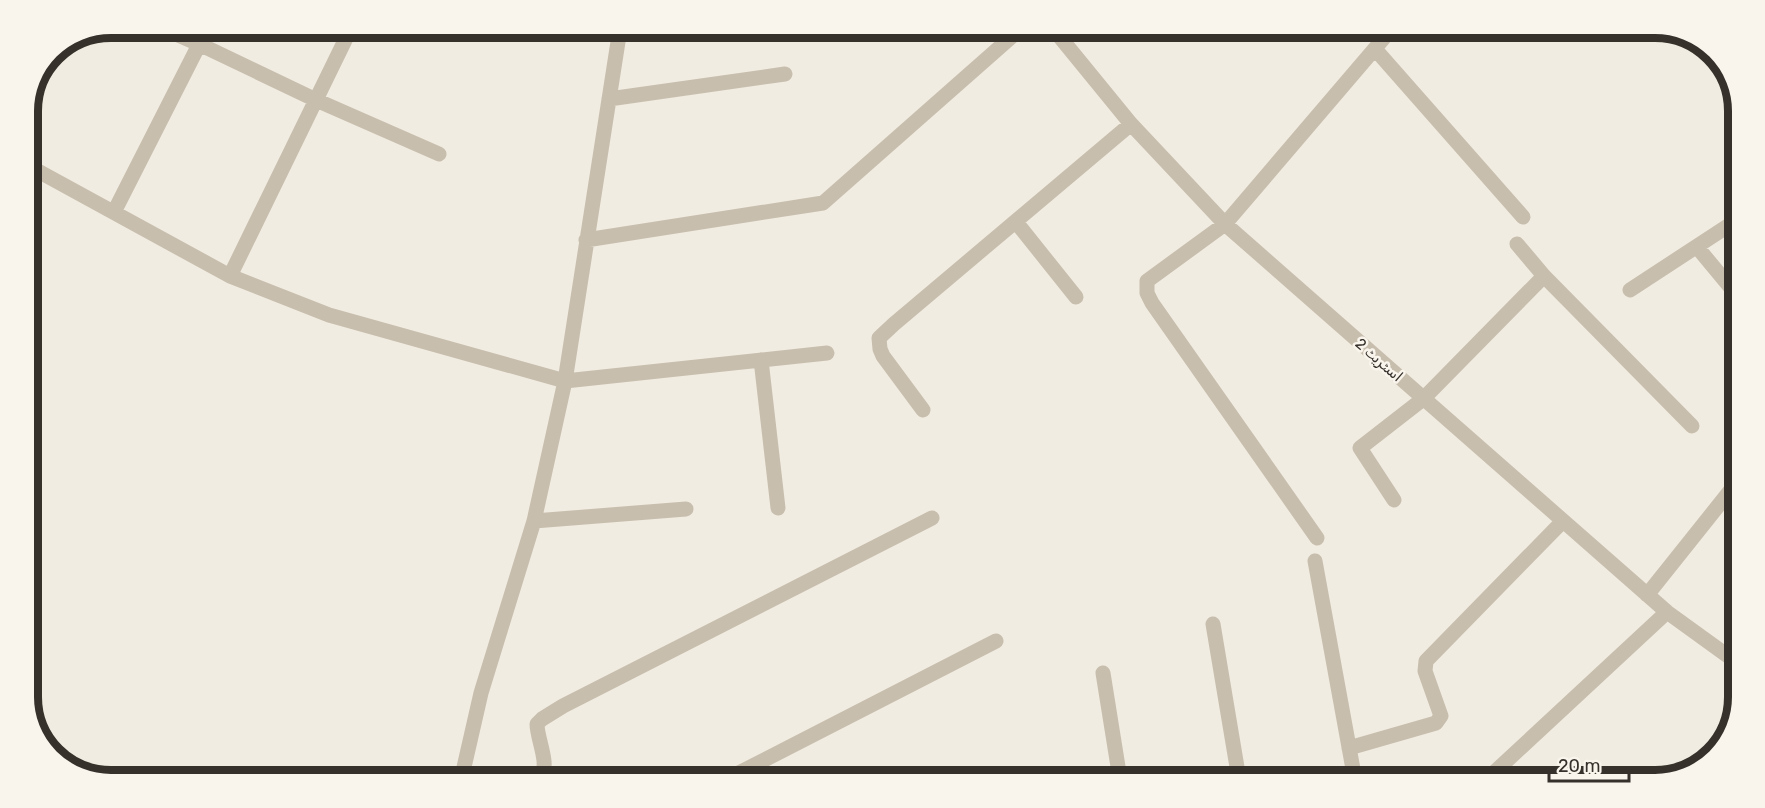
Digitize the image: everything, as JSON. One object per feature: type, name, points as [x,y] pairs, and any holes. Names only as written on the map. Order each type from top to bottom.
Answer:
[{"type":"street","points":[[185,38],[316,100],[439,154]]},
{"type":"street","points":[[114,212],[202,38]]},
{"type":"street","points":[[230,276],[346,38]]},
{"type":"street","points":[[463,770],[481,693],[534,521],[565,381],[619,38]]},
{"type":"street","points":[[586,240],[823,203],[1010,38]]},
{"type":"street","name":"اسٹریٹ 2","points":[[1061,38],[1131,124],[1225,224],[1666,612],[1728,656]]},
{"type":"street","points":[[1317,538],[1152,303],[1147,293],[1148,281],[1225,224],[1384,38]]},
{"type":"street","points":[[1375,49],[1523,217]]},
{"type":"street","points":[[609,99],[785,74]]},
{"type":"street","points":[[923,410],[883,356],[879,338],[1131,124]]},
{"type":"street","points":[[38,171],[230,276],[329,315],[565,381],[827,353]]},
{"type":"street","points":[[1016,222],[1076,297]]},
{"type":"street","points":[[1630,290],[1727,227]]},
{"type":"street","points":[[1517,244],[1544,276],[1692,426]]},
{"type":"street","points":[[1697,247],[1727,284]]},
{"type":"street","points":[[1394,500],[1360,448],[1424,399],[1544,276]]},
{"type":"street","points":[[761,360],[778,508]]},
{"type":"street","points":[[1647,595],[1728,494]]},
{"type":"street","points":[[534,521],[686,509]]},
{"type":"street","points":[[545,770],[537,732],[537,724],[542,719],[562,706],[932,518]]},
{"type":"street","points":[[1349,748],[1436,723],[1439,720],[1441,716],[1425,671],[1426,661],[1563,521]]},
{"type":"street","points":[[1315,561],[1353,770]]},
{"type":"street","points":[[1497,770],[1666,612]]},
{"type":"street","points":[[1213,624],[1237,770]]},
{"type":"street","points":[[744,770],[996,641]]},
{"type":"street","points":[[1103,673],[1119,770]]}]
